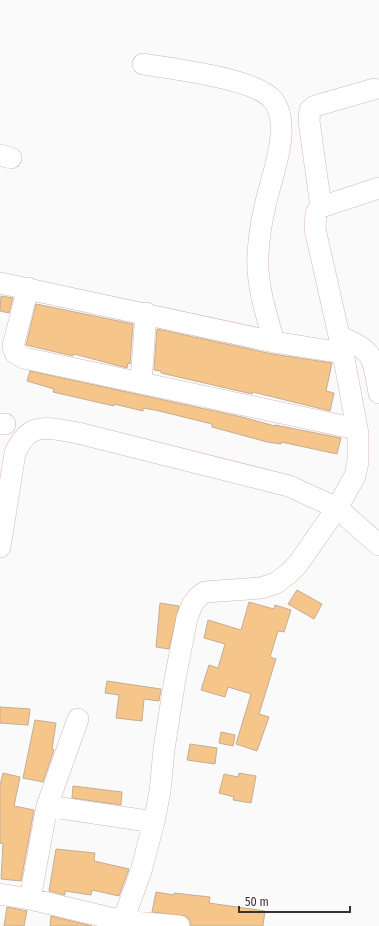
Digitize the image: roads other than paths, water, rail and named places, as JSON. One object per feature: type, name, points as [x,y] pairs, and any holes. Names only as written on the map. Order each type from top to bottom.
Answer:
[{"type":"street","points":[[143,64],[214,76],[255,87],[273,99],[280,115],[281,134],[276,163],[264,210],[258,253],[259,280],[265,310],[274,342]]},
{"type":"street","points":[[321,207],[309,121],[310,110],[315,106],[374,89]]},
{"type":"street","points":[[119,922],[142,871],[154,822],[160,791],[164,749],[175,679],[187,618],[192,605],[198,597],[205,592],[261,588],[276,583],[298,564],[337,508],[355,476],[359,444],[357,429],[341,344],[315,229],[316,213],[321,207],[379,188]]},
{"type":"street","points":[[0,283],[146,313],[274,342],[341,344],[368,351],[374,366],[379,393]]},
{"type":"street","points":[[28,288],[13,346],[15,353],[18,356],[357,429]]},
{"type":"street","points":[[141,382],[146,313]]},
{"type":"street","points":[[0,547],[15,453],[20,441],[31,431],[46,428],[78,433],[289,486],[337,508],[379,545]]},
{"type":"street","points":[[30,899],[47,806],[78,719]]},
{"type":"street","points":[[47,806],[154,822]]},
{"type":"street","points":[[0,894],[30,899],[119,922],[179,926]]}]
